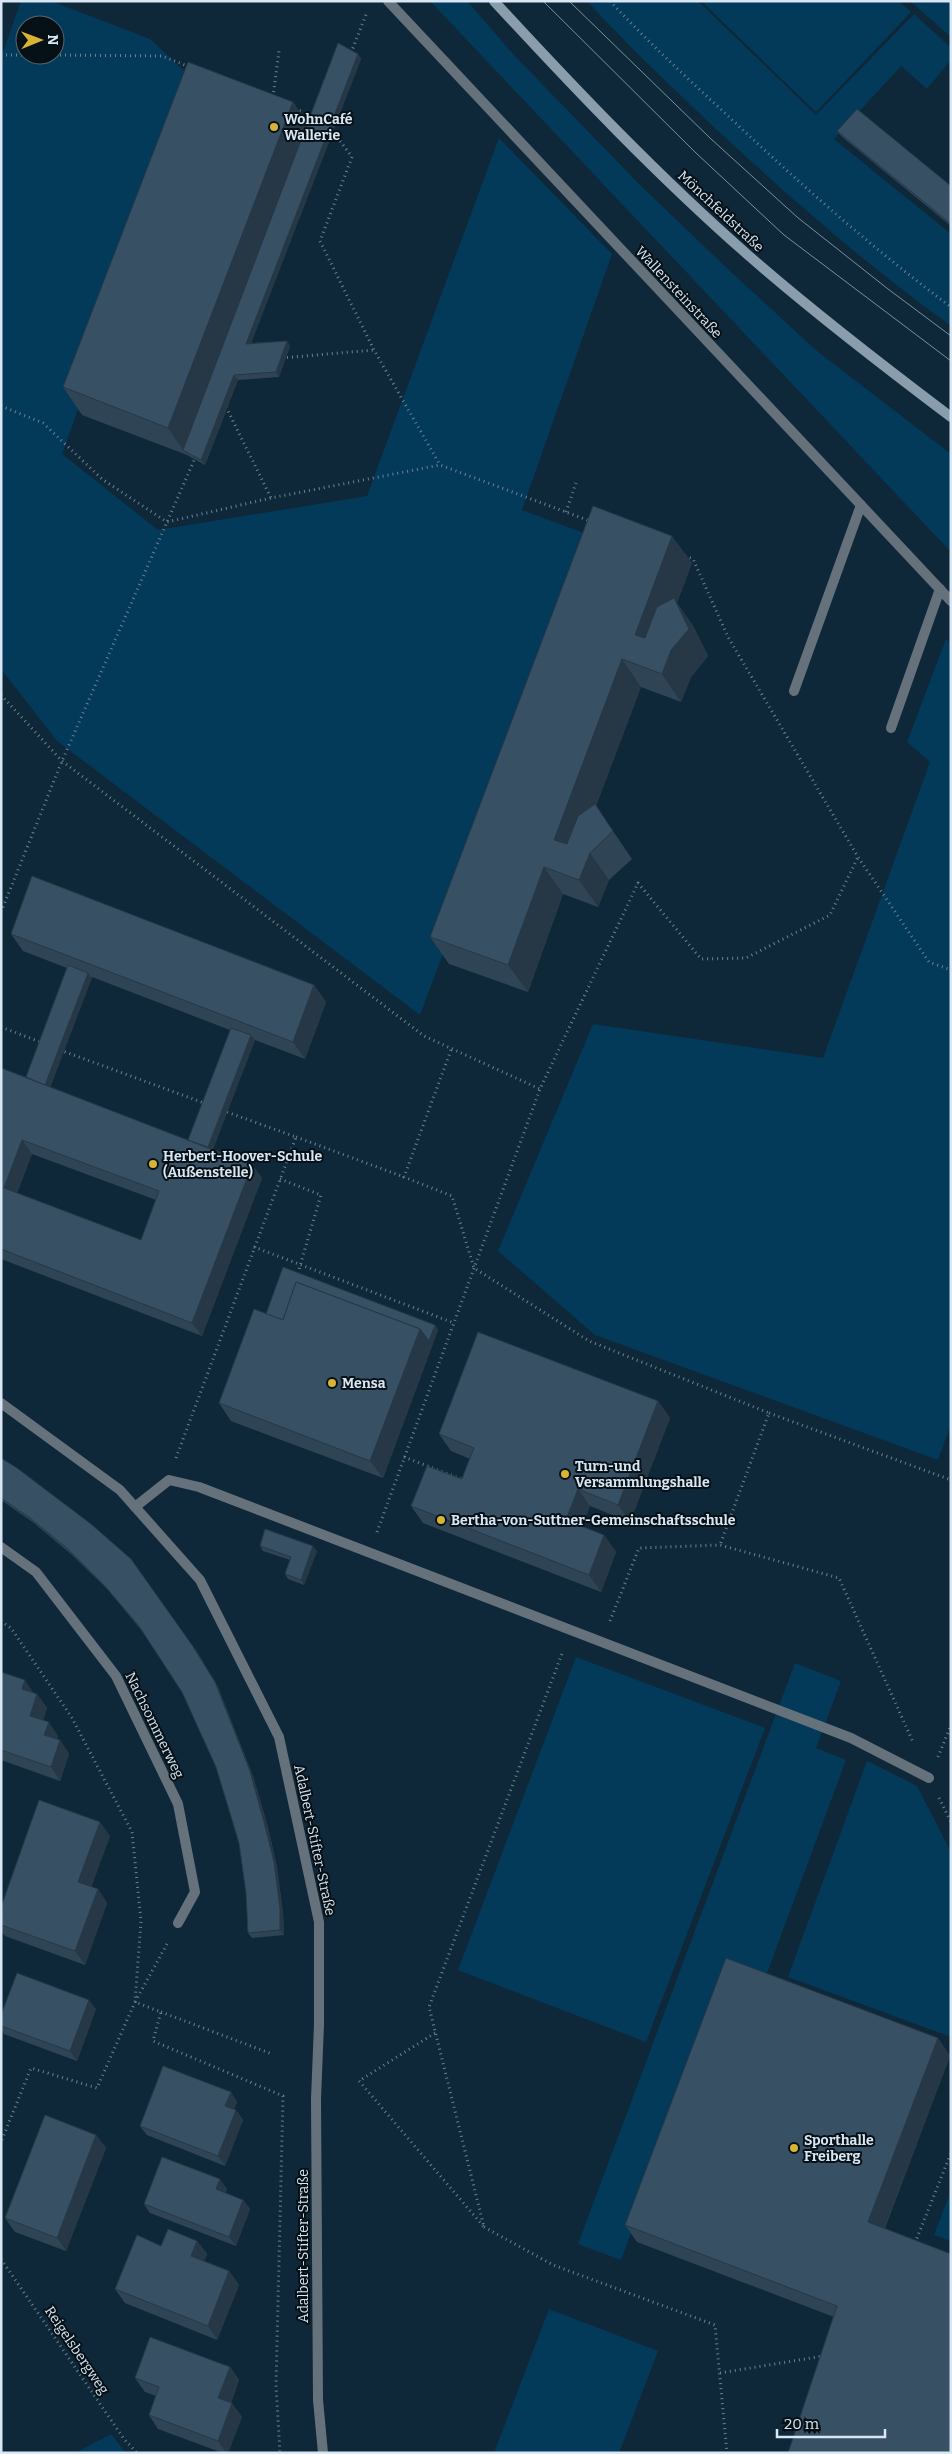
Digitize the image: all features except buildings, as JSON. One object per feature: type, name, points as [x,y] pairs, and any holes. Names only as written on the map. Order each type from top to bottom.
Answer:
[{"type":"main road","name":"Mönchfeldstraße","points":[[494,1],[658,172],[746,254],[834,328],[951,417]]},
{"type":"street","name":"Wallensteinstraße","points":[[388,1],[951,601]]},
{"type":"street","points":[[794,691],[861,505]]},
{"type":"street","points":[[891,728],[940,589]]},
{"type":"street","name":"Adalbert-Stifter-Straße","points":[[1,1403],[120,1490],[200,1580],[280,1737],[319,1922],[319,2024],[316,2099],[318,2400],[322,2453]]},
{"type":"street","points":[[135,1508],[169,1480],[199,1487],[851,1738],[929,1778]]},
{"type":"street","name":"Nachsommerweg","points":[[1,1546],[36,1572],[116,1676],[178,1804],[195,1892],[178,1923]]},
{"type":"path","points":[[610,1],[645,38],[794,178],[909,276],[951,307]]},
{"type":"path","points":[[350,56],[368,10]]},
{"type":"path","points":[[263,96],[272,100],[279,51]]},
{"type":"path","points":[[1,55],[15,55]]},
{"type":"path","points":[[65,55],[162,56],[199,70]]},
{"type":"path","points":[[290,106],[316,116]]},
{"type":"path","points":[[328,125],[352,157],[320,241],[374,350],[440,465]]},
{"type":"path","points":[[274,359],[374,350]]},
{"type":"path","points":[[222,398],[271,498]]},
{"type":"path","points":[[1,406],[43,422],[102,479],[168,522],[271,498],[440,465],[593,522]]},
{"type":"path","points":[[1,912],[62,761],[198,451]]},
{"type":"path","points":[[566,512],[576,483]]},
{"type":"path","points":[[684,556],[693,559],[728,637],[858,857],[929,962],[951,970]]},
{"type":"path","points":[[1,695],[62,761],[424,1036],[451,1050],[540,1089]]},
{"type":"path","points":[[370,1553],[540,1089],[638,884],[702,959],[746,958],[830,915],[858,857]]},
{"type":"path","points":[[1,1028],[47,1045]]},
{"type":"path","points":[[56,1048],[213,1106]]},
{"type":"path","points":[[404,1177],[451,1050]]},
{"type":"path","points":[[222,1110],[452,1196],[474,1268],[589,1341],[769,1413],[951,1480]]},
{"type":"path","points":[[169,1480],[179,1445],[296,1138]]},
{"type":"path","points":[[280,1179],[321,1195],[297,1276]]},
{"type":"path","points":[[254,1248],[454,1323]]},
{"type":"path","points":[[720,1545],[769,1413]]},
{"type":"path","points":[[404,1457],[469,1482]]},
{"type":"path","points":[[602,1641],[639,1548],[720,1545],[839,1578],[929,1778],[951,1822]]},
{"type":"path","points":[[1,1621],[10,1628],[72,1718],[132,1832],[141,1921],[135,2002]]},
{"type":"path","points":[[484,2227],[429,2007],[571,1629]]},
{"type":"path","points":[[929,1778],[951,1725]]},
{"type":"path","points":[[1,2142],[31,2068],[97,2088],[135,2002],[178,1923]]},
{"type":"path","points":[[135,2002],[272,2054]]},
{"type":"path","points":[[161,2012],[153,2041],[283,2096],[276,2385],[280,2453]]},
{"type":"path","points":[[435,2033],[359,2081],[484,2227],[553,2264],[714,2325],[727,2453]]},
{"type":"path","points":[[912,2252],[951,2153]]},
{"type":"path","name":"Reigelsbergweg","points":[[1,2259],[124,2439],[137,2453]]},
{"type":"path","points":[[720,2373],[829,2355]]},
{"type":"shaded area","points":[[21,1],[51,1],[150,39],[196,82],[62,454],[158,530],[367,496],[499,138],[612,254],[522,510],[600,539],[420,1015],[57,741],[1,669],[1,57],[15,18],[15,65],[65,65],[65,15],[16,15]]},
{"type":"shaded area","points":[[430,1],[467,1],[514,55],[641,186],[729,270],[817,351],[951,454],[951,552]]},
{"type":"shaded area","points":[[587,1],[698,1],[816,115],[914,14],[951,48],[951,60],[927,89],[901,66],[834,139],[951,234],[951,326],[860,256],[773,181],[667,82]]},
{"type":"shaded area","points":[[701,1],[899,1],[911,12],[816,112]]},
{"type":"shaded area","points":[[910,1],[951,1],[951,37]]},
{"type":"shaded area","points":[[946,639],[951,645],[951,1424],[938,1460],[595,1335],[498,1251],[593,1024],[823,1058],[930,762],[907,742]]},
{"type":"shaded area","points":[[576,1657],[765,1728],[646,2042],[458,1970]]},
{"type":"shaded area","points":[[795,1663],[841,1681],[816,1748],[846,1760],[766,1976],[732,1963],[621,2260],[578,2244]]},
{"type":"shaded area","points":[[867,1761],[917,1786],[951,1852],[951,2037],[788,1977]]},
{"type":"shaded area","points":[[951,2190],[951,2241],[934,2235]]},
{"type":"shaded area","points":[[549,2309],[658,2351],[619,2453],[494,2453]]},
{"type":"shaded area","points":[[111,2434],[126,2453],[75,2453]]},
{"type":"tram line","points":[[543,1],[696,153],[784,235],[951,361]]},
{"type":"tram line","points":[[569,1],[710,138],[797,217],[951,336]]},
{"type":"place","name":"WohnCafé Wallerie","points":[[274,127]]},
{"type":"place","name":"Herbert-Hoover-Schule (Außenstelle)","points":[[153,1164]]},
{"type":"place","name":"Mensa","points":[[332,1383]]},
{"type":"place","name":"Turn-und Versammlungshalle","points":[[565,1474]]},
{"type":"place","name":"Bertha-von-Suttner-Gemeinschaftsschule","points":[[441,1520]]},
{"type":"place","name":"Sporthalle Freiberg","points":[[794,2148]]}]
